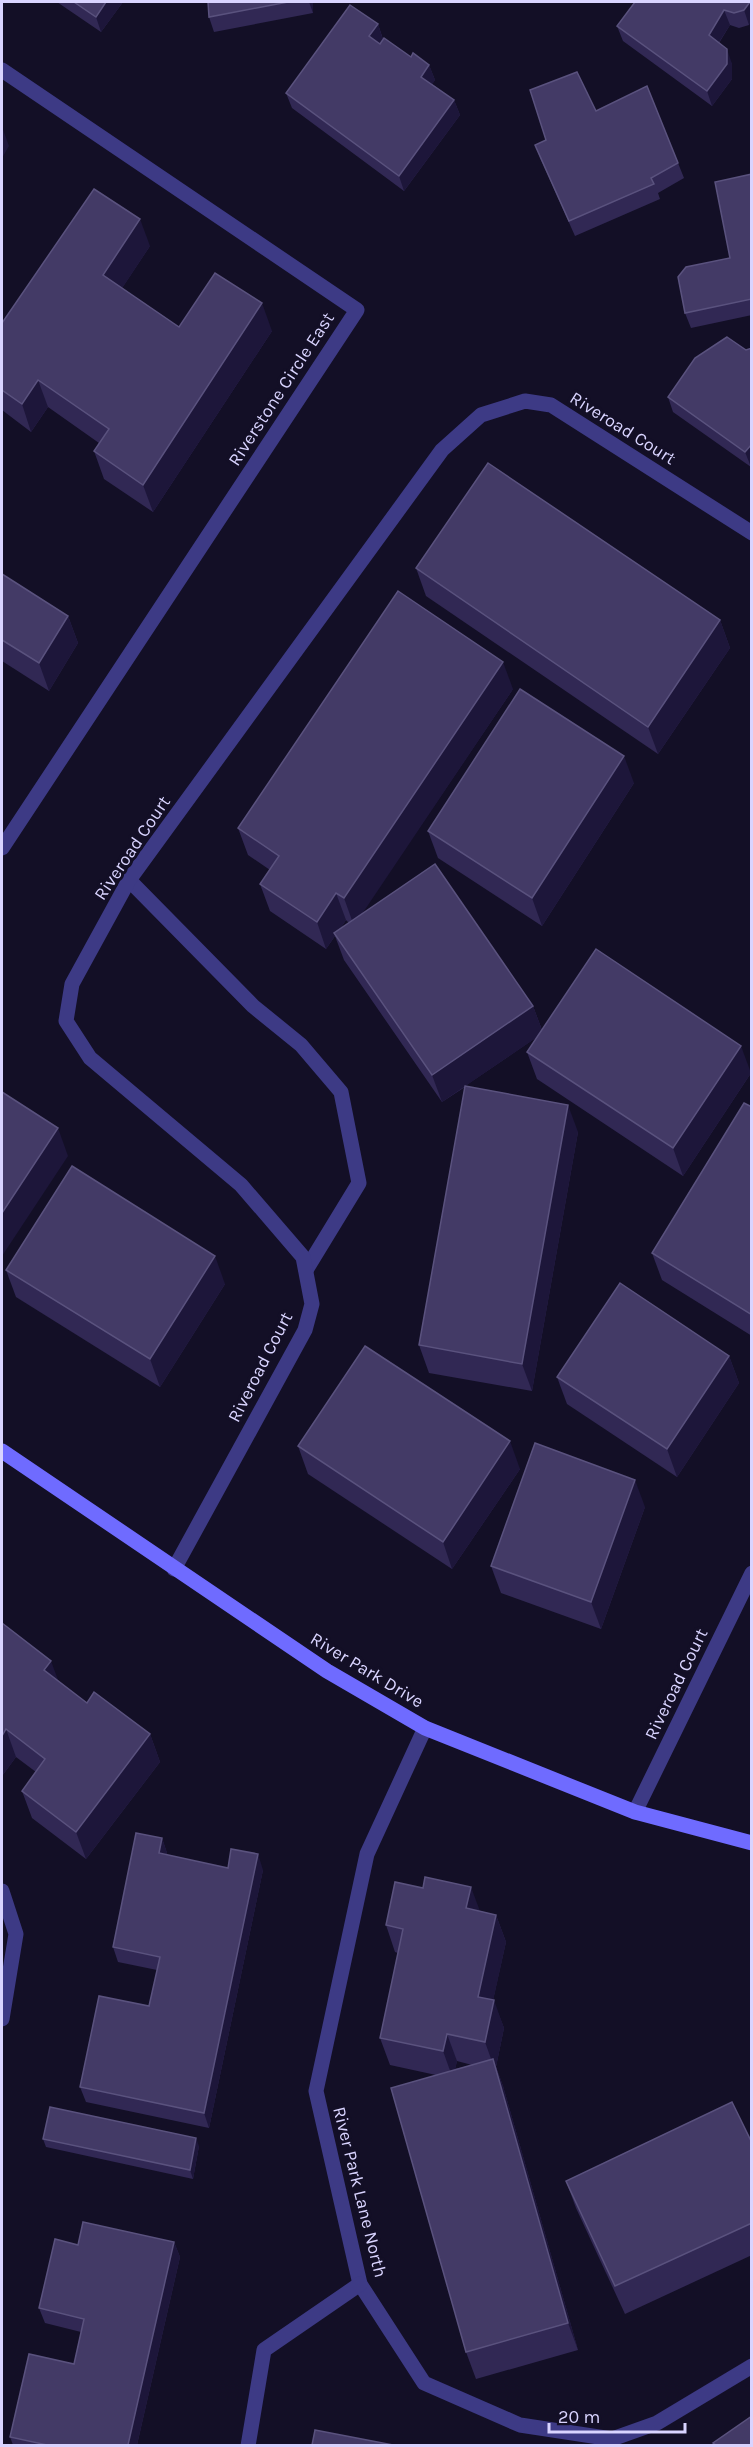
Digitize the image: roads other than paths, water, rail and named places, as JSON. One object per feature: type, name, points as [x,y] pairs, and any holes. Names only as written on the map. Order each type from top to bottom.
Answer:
[{"type":"street","name":"River Park Drive","points":[[2,1451],[327,1671],[424,1728],[634,1812],[752,1843]]},
{"type":"lane","name":"Riverstone Circle East","points":[[2,70],[357,310],[2,848]]},
{"type":"lane","name":"Riveroad Court","points":[[174,1569],[305,1330],[312,1304],[303,1257],[241,1185],[90,1058],[66,1021],[72,984],[129,880],[442,450],[481,415],[525,401],[551,405],[752,533]]},
{"type":"lane","points":[[129,880],[253,1006],[301,1045],[341,1092],[359,1183],[306,1270]]},
{"type":"lane","name":"Riveroad Court","points":[[634,1812],[752,1573]]},
{"type":"lane","name":"River Park Lane North","points":[[424,1728],[367,1854],[316,2091],[360,2284],[424,2383],[520,2425],[612,2439],[657,2423],[752,2366]]},
{"type":"lane","points":[[2,1891],[16,1934],[2,2019]]},
{"type":"lane","points":[[248,2445],[264,2350],[360,2284]]}]
